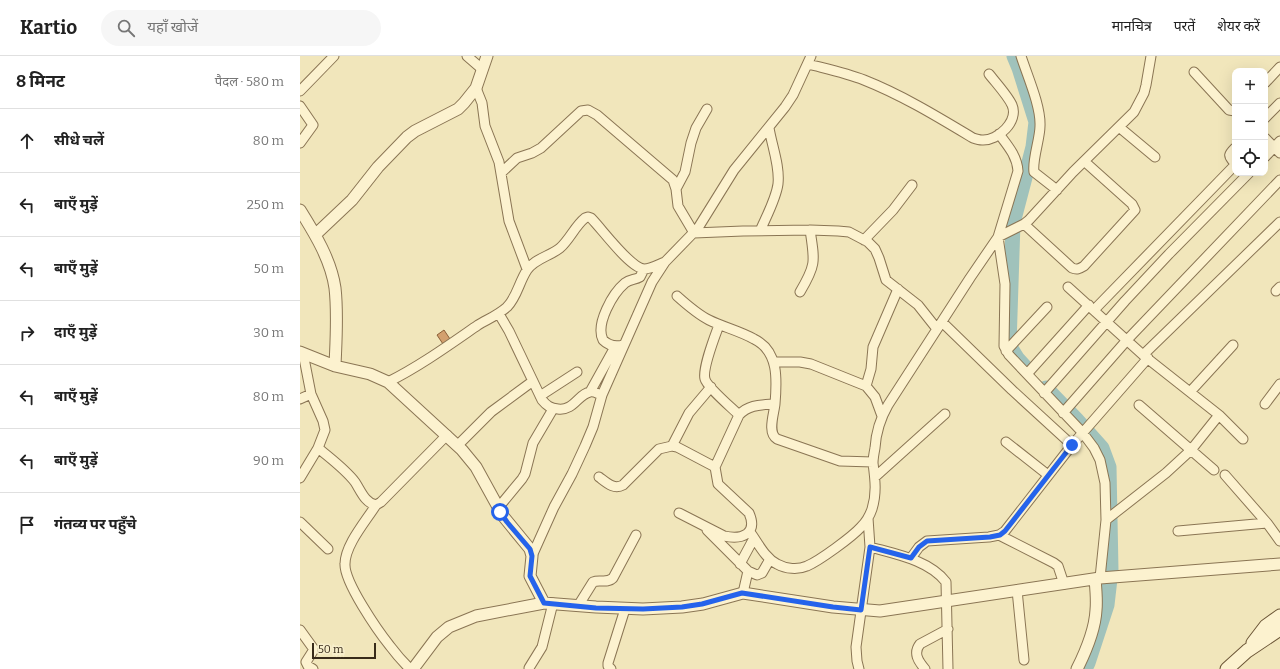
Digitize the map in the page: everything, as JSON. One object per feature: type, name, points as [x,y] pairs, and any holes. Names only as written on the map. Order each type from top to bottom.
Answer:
[{"type":"main road","points":[[1247,651],[1260,633],[1280,616]]},
{"type":"main road","points":[[1226,669],[1247,651],[1280,629]]},
{"type":"street","points":[[300,91],[334,56]]},
{"type":"street","points":[[467,56],[482,69]]},
{"type":"street","points":[[315,234],[352,200],[378,167],[407,137],[415,131],[458,109],[469,98],[476,88],[486,56]]},
{"type":"street","points":[[1021,56],[1033,93],[1040,123],[1034,172],[1057,190]]},
{"type":"street","points":[[998,237],[1021,226],[1134,112],[1144,93],[1151,56]]},
{"type":"street","points":[[499,314],[509,331],[540,396],[547,406],[562,410],[569,407],[586,393],[590,392],[619,346],[652,282],[666,262],[698,228],[734,170],[769,128],[793,95],[810,60],[878,86],[925,110],[973,138],[981,140],[990,139],[1006,129],[1014,114],[1012,105],[989,74]]},
{"type":"street","points":[[1268,80],[1279,71]]},
{"type":"street","points":[[1194,72],[1229,110],[1232,110]]},
{"type":"street","points":[[476,88],[482,103],[485,126],[497,156],[509,222],[528,269]]},
{"type":"street","points":[[1268,115],[1280,103]]},
{"type":"street","points":[[300,106],[313,125],[300,143]]},
{"type":"street","points":[[676,189],[685,172],[694,132],[707,108]]},
{"type":"street","points":[[501,173],[517,158],[541,148],[581,111],[588,110],[673,180],[676,189],[678,206],[694,233]]},
{"type":"street","points":[[1119,127],[1154,157]]},
{"type":"street","points":[[760,231],[778,186],[777,167],[769,128]]},
{"type":"street","points":[[752,535],[770,559],[778,565],[794,569],[806,567],[815,562],[861,528],[868,518],[875,494],[873,462],[876,437],[882,416],[998,237],[1018,171],[1017,162],[1013,154],[999,134]]},
{"type":"street","points":[[1268,140],[1278,147],[1268,155]]},
{"type":"street","points":[[1232,152],[1229,156],[1232,160]]},
{"type":"street","points":[[1021,226],[1072,268],[1080,269],[1084,266],[1135,210],[1132,204],[1084,161]]},
{"type":"street","points":[[1027,374],[1091,307],[1232,168]]},
{"type":"street","points":[[1044,392],[1106,321],[1169,254],[1246,176]]},
{"type":"street","points":[[1063,412],[1127,340],[1280,180]]},
{"type":"street","points":[[864,240],[892,210],[912,184]]},
{"type":"street","points":[[300,210],[315,234],[322,249],[335,288],[335,366]]},
{"type":"street","points":[[388,382],[411,370],[485,321],[499,314],[511,303],[528,269],[559,249],[583,220],[588,217],[633,263],[644,269]]},
{"type":"street","points":[[911,558],[919,547],[927,541],[979,539],[1000,535],[1005,531],[1082,432],[1146,357],[1280,222]]},
{"type":"street","points":[[694,233],[810,230],[838,231],[849,232],[864,240],[875,249],[886,280],[918,305],[1072,445]]},
{"type":"street","points":[[800,292],[813,268],[814,251],[810,230]]},
{"type":"street","points":[[998,237],[1005,284],[1006,309],[1004,340],[1006,351],[1082,432],[1094,448],[1100,460],[1103,471],[1106,520],[1103,578],[1097,602],[1095,620],[1087,646],[1077,669]]},
{"type":"street","points":[[619,346],[605,343],[601,337],[602,322],[607,308],[615,294],[624,283],[640,277],[644,269],[666,262]]},
{"type":"street","points":[[1068,287],[1146,357],[1219,415],[1243,439]]},
{"type":"street","points":[[866,386],[871,369],[873,347],[898,289]]},
{"type":"street","points":[[677,296],[701,316],[754,339],[762,344],[771,354],[774,362],[777,387],[772,432],[774,437],[840,461],[873,462]]},
{"type":"street","points":[[1006,351],[1046,307]]},
{"type":"street","points":[[719,325],[705,371],[705,380],[740,415]]},
{"type":"street","points":[[1190,392],[1233,345]]},
{"type":"street","points":[[527,669],[542,647],[549,603],[530,576],[532,556],[554,507],[572,474],[590,433],[619,346]]},
{"type":"street","points":[[301,353],[335,366],[370,374],[388,382],[458,445],[476,468],[498,508],[507,522],[530,549],[532,556]]},
{"type":"street","points":[[300,478],[318,448],[324,434],[324,426],[311,394],[301,353]]},
{"type":"street","points":[[774,362],[800,362],[811,364],[866,386],[876,397],[882,416]]},
{"type":"street","points":[[540,396],[577,372]]},
{"type":"street","points":[[458,445],[492,412],[533,381]]},
{"type":"street","points":[[1265,404],[1280,384]]},
{"type":"street","points":[[672,446],[689,413],[711,387]]},
{"type":"street","points":[[590,392],[602,395]]},
{"type":"street","points":[[300,398],[311,394]]},
{"type":"street","points":[[740,564],[752,535],[752,520],[749,513],[718,484],[715,467],[743,410],[749,407],[775,404]]},
{"type":"street","points":[[1139,405],[1214,470]]},
{"type":"street","points":[[498,508],[525,474],[533,443],[553,408]]},
{"type":"street","points":[[875,477],[945,414]]},
{"type":"street","points":[[1106,520],[1166,473],[1191,450],[1219,415]]},
{"type":"street","points":[[447,435],[381,502],[376,505],[349,548],[346,557],[345,570],[350,583],[390,647],[411,669],[437,637],[449,627],[476,616],[549,603],[625,609],[682,607],[702,604],[742,593],[833,607],[861,610],[888,610],[947,600],[1103,578],[1280,564]]},
{"type":"street","points":[[1006,442],[1048,475]]},
{"type":"street","points":[[599,477],[615,487],[619,487],[659,449],[672,446],[677,447],[715,467]]},
{"type":"street","points":[[318,448],[345,470],[368,501],[376,505]]},
{"type":"street","points":[[1225,475],[1267,523],[1280,541]]},
{"type":"street","points":[[679,513],[701,524],[718,537],[740,564],[748,571],[757,575],[762,573],[770,559]]},
{"type":"street","points":[[859,669],[856,647],[870,547],[868,518]]},
{"type":"street","points":[[300,522],[328,549]]},
{"type":"street","points":[[1178,531],[1267,523]]},
{"type":"street","points":[[578,606],[593,582],[596,580],[608,581],[612,578],[636,535]]},
{"type":"street","points":[[718,537],[732,538],[752,535]]},
{"type":"street","points":[[1000,535],[1054,563],[1060,572],[1064,584]]},
{"type":"street","points":[[870,547],[911,558],[942,576],[946,582],[948,669]]},
{"type":"street","points":[[742,593],[748,571]]},
{"type":"street","points":[[1017,590],[1024,660]]},
{"type":"street","points":[[611,669],[608,666],[608,663],[625,609]]},
{"type":"street","points":[[925,669],[917,657],[917,648],[920,644],[948,629]]},
{"type":"street","points":[[300,630],[313,648],[313,651],[306,662],[308,666],[313,669]]},
{"type":"building","points":[[444,330],[452,342],[445,347],[437,335]]},
{"type":"waterway","points":[[1014,56],[1036,122],[1033,147],[1013,223],[1009,345],[1017,358],[1028,370]]},
{"type":"waterway","points":[[1046,388],[1102,448],[1109,467],[1111,570],[1107,605],[1085,669]]},
{"type":"route","points":[[500,512],[530,549],[532,556],[530,576],[544,603],[596,608],[643,609],[682,607],[702,604],[742,593],[861,610],[869,564],[870,547],[911,558],[922,543],[927,541],[979,539],[1000,535],[1005,531],[1072,445]]}]
